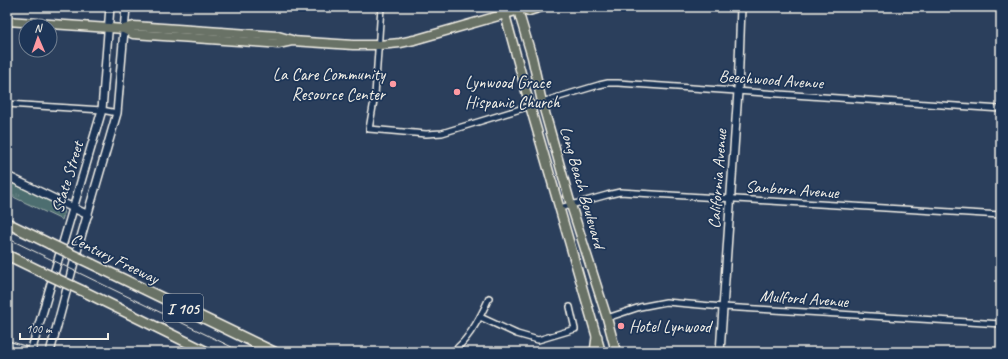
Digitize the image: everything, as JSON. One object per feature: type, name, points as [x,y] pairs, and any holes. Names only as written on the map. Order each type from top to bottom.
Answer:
[{"type":"highway","name":"Century Freeway","points":[[7,223],[274,352]]},
{"type":"highway","name":"I 105","points":[[7,255],[207,352]]},
{"type":"highway","points":[[596,352],[597,336]]},
{"type":"main road","name":"State Street","points":[[32,352],[102,110],[110,7]]},
{"type":"main road","name":"State Street","points":[[50,352],[118,113],[126,7]]},
{"type":"main road","points":[[7,21],[124,29],[132,26],[278,36],[292,41],[379,45],[414,40],[504,11],[520,8],[529,11],[542,7]]},
{"type":"main road","name":"California Avenue","points":[[720,352],[738,91],[741,7]]},
{"type":"main road","name":"Long Beach Boulevard","points":[[520,8],[542,102],[571,205],[607,318],[616,352]]},
{"type":"main road","name":"Long Beach Boulevard","points":[[504,11],[601,352]]},
{"type":"main road","points":[[7,176],[88,215]]},
{"type":"street","points":[[381,7],[375,95],[368,128],[426,134],[442,133],[530,106]]},
{"type":"street","name":"Beechwood Avenue","points":[[542,102],[608,83],[1001,109]]},
{"type":"street","points":[[7,104],[102,110],[118,113]]},
{"type":"street","name":"Sanborn Avenue","points":[[560,208],[607,194],[620,192],[1001,215]]},
{"type":"street","points":[[452,352],[457,349],[470,333],[489,298]]},
{"type":"street","name":"Mulford Avenue","points":[[607,318],[640,307],[666,302],[723,307],[1001,324]]},
{"type":"street","points":[[480,317],[516,334],[538,340],[575,329],[570,307]]},
{"type":"street","points":[[7,344],[32,352]]},
{"type":"green space","points":[[7,181],[62,207],[64,214],[62,220],[7,194]]},
{"type":"tram line","points":[[7,238],[242,352]]},
{"type":"place","name":"La Care Community Resource Center","points":[[393,84]]},
{"type":"place","name":"Lynwood Grace Hispanic Church","points":[[457,92]]},
{"type":"place","name":"Hotel Lynwood","points":[[621,326]]}]
